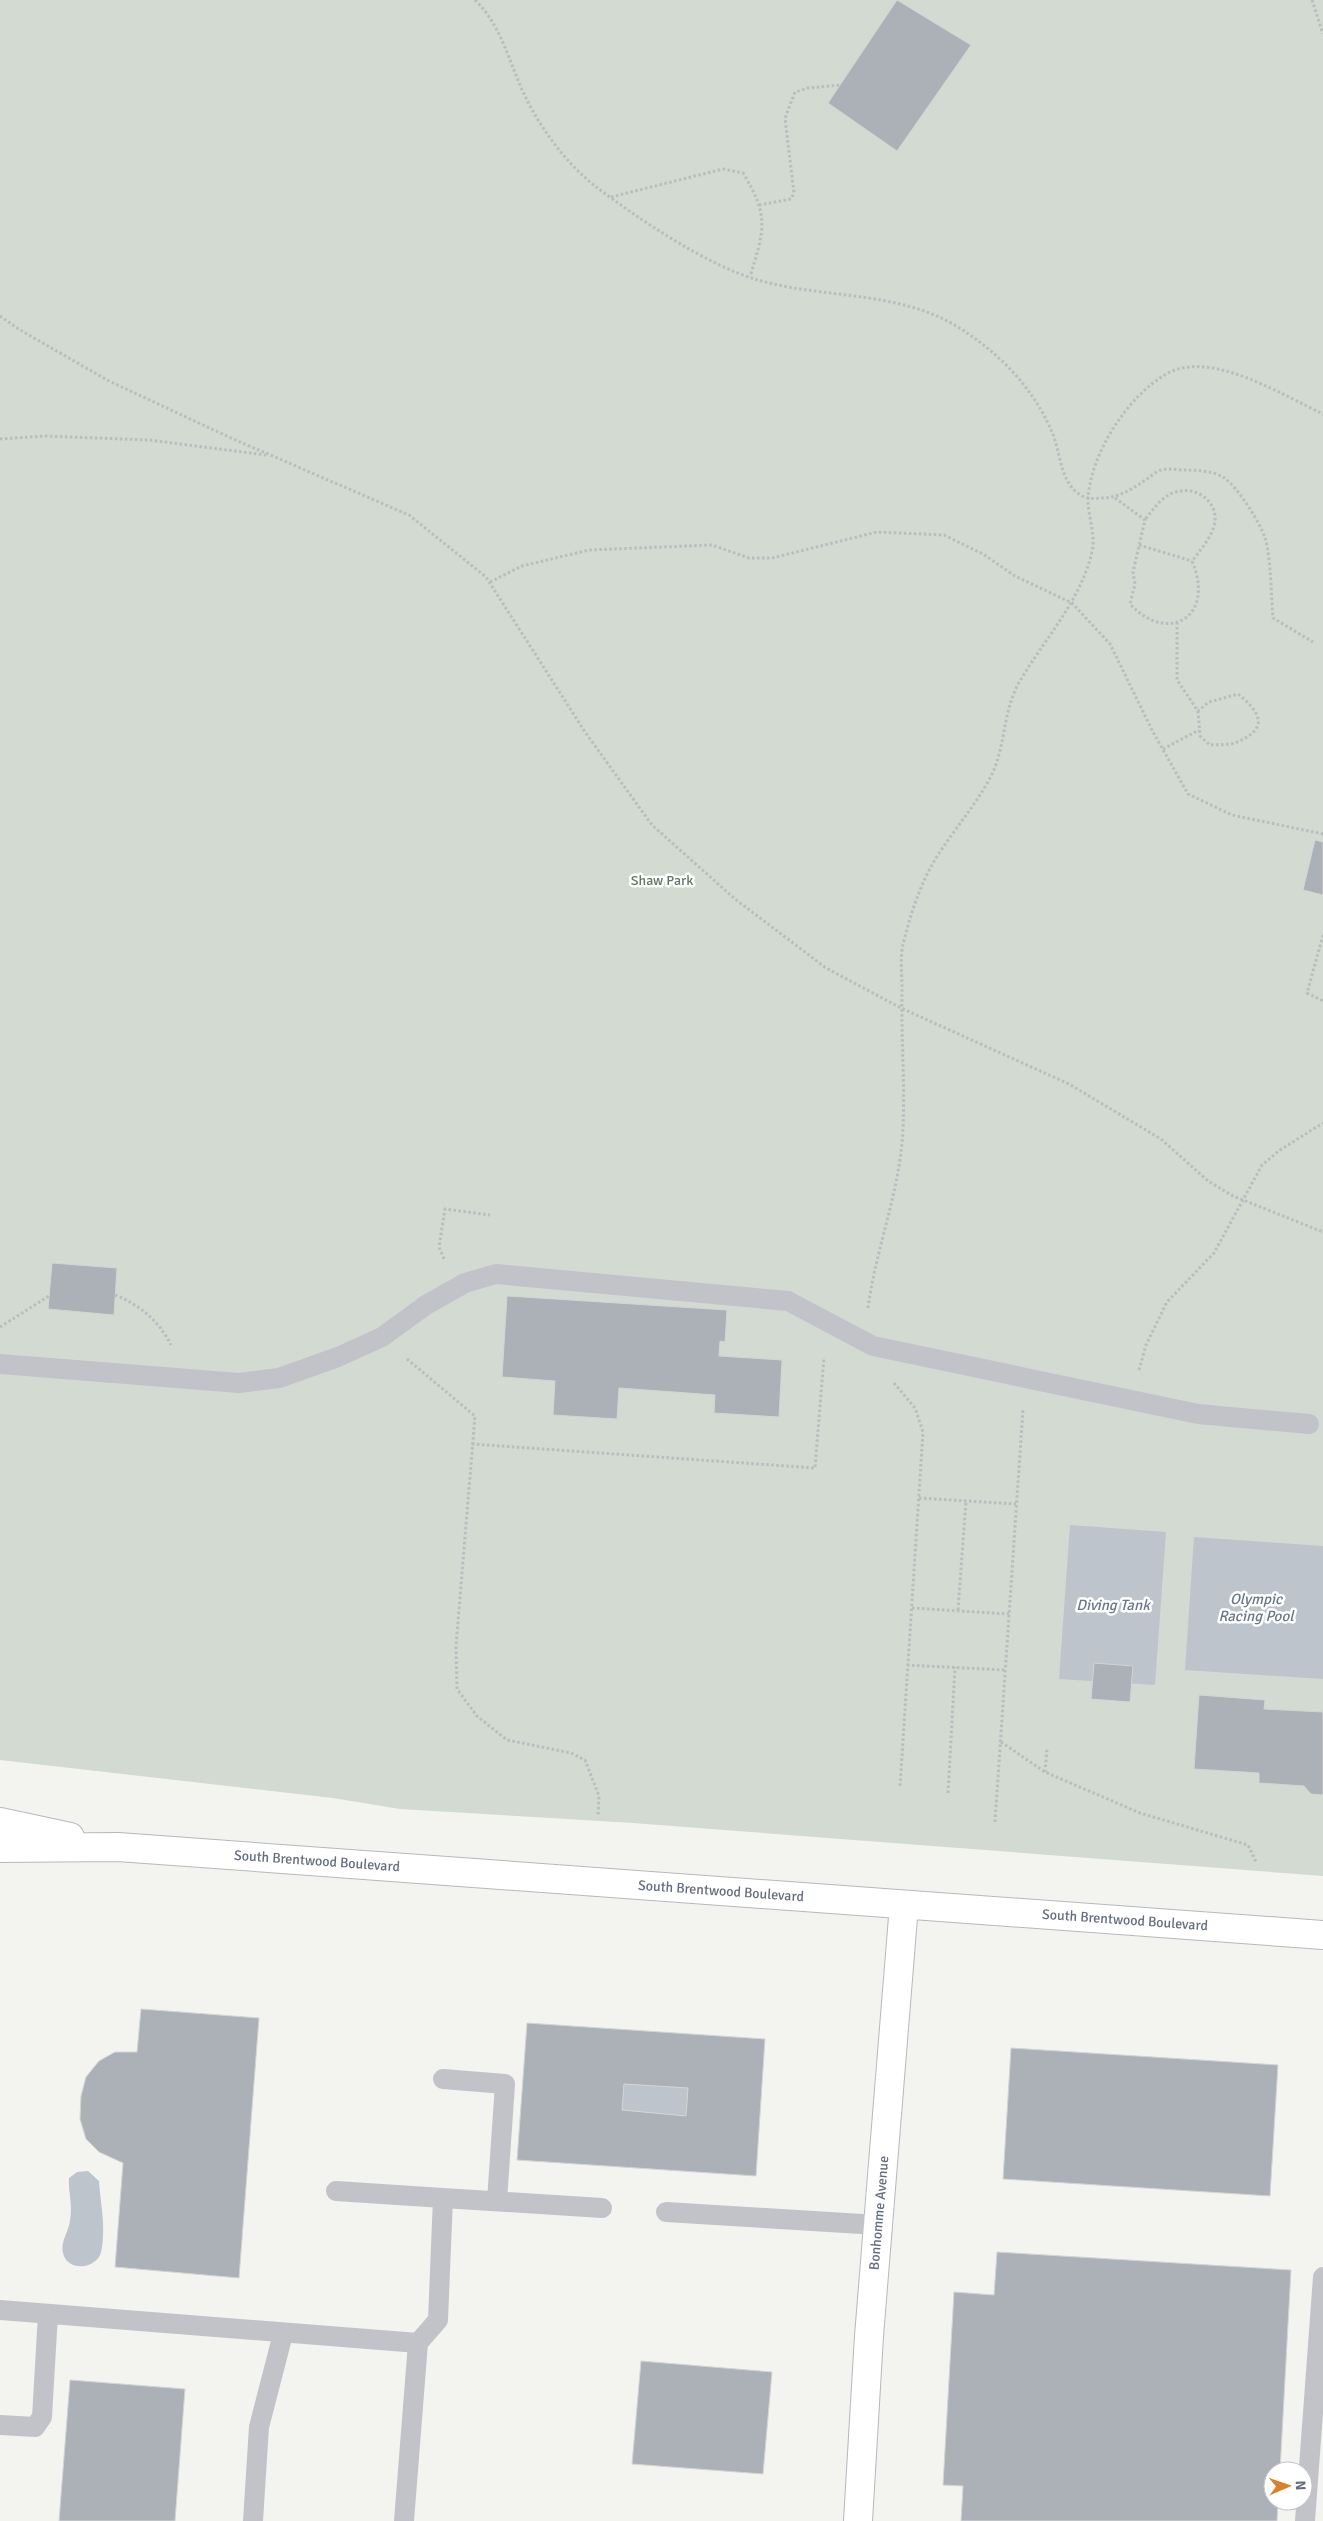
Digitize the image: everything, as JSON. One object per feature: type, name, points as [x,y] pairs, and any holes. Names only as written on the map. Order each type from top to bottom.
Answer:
[{"type":"main road","name":"South Brentwood Boulevard","points":[[0,1822],[118,1847]]},
{"type":"main road","name":"South Brentwood Boulevard","points":[[0,1848],[118,1847],[1323,1935]]},
{"type":"main road","name":"Bonhomme Avenue","points":[[858,2521],[878,2225],[904,1904]]},
{"type":"lane","points":[[0,1364],[239,1383],[279,1378],[338,1358],[382,1337],[426,1305],[466,1283],[496,1274],[788,1301],[873,1346],[1198,1414],[1309,1424]]},
{"type":"lane","points":[[443,2079],[505,2084],[497,2201]]},
{"type":"lane","points":[[336,2191],[602,2208]]},
{"type":"lane","points":[[404,2521],[418,2344],[438,2320],[443,2198]]},
{"type":"lane","points":[[666,2212],[878,2225]]},
{"type":"lane","points":[[1306,2521],[1317,2438],[1323,2277]]},
{"type":"lane","points":[[0,2310],[418,2344]]},
{"type":"lane","points":[[0,2425],[35,2427],[42,2417],[48,2314]]},
{"type":"lane","points":[[253,2521],[259,2427],[283,2334]]},
{"type":"path","points":[[476,0],[494,24],[511,58],[524,95],[567,159],[593,184],[691,249],[750,277],[791,287],[874,299],[919,310],[956,326],[993,352],[1019,377],[1037,402],[1053,434],[1066,479],[1077,493],[1088,499],[1115,498],[1162,469],[1200,470],[1223,477],[1248,505],[1266,539],[1273,618],[1313,642]]},
{"type":"path","points":[[1312,0],[1323,34]]},
{"type":"path","points":[[759,205],[791,199],[794,194],[786,118],[796,92],[808,88],[841,85]]},
{"type":"path","points":[[611,197],[723,169],[743,173],[758,198],[764,226],[750,277]]},
{"type":"path","points":[[0,316],[20,330],[108,381],[270,455],[409,515],[490,582],[586,732],[652,826],[735,899],[826,968],[902,1008],[1069,1084],[1161,1139],[1208,1181],[1242,1200],[1323,1232]]},
{"type":"path","points":[[900,1788],[923,1432],[916,1408],[895,1385],[873,1346],[868,1306],[895,1190],[903,1129],[902,947],[921,885],[943,847],[973,808],[994,769],[1005,720],[1018,684],[1072,603],[1093,550],[1088,499],[1096,460],[1115,425],[1149,386],[1169,372],[1184,368],[1202,367],[1220,369],[1246,378],[1323,414]]},
{"type":"path","points":[[0,439],[45,436],[149,440],[270,455]]},
{"type":"path","points":[[1139,545],[1192,561],[1198,573],[1199,601],[1192,615],[1177,622],[1156,622],[1139,614],[1130,604],[1135,584],[1133,572],[1139,545],[1145,520],[1158,502],[1178,491],[1194,490],[1207,498],[1214,513],[1214,527],[1192,561]]},
{"type":"path","points":[[1115,498],[1145,520]]},
{"type":"path","points":[[490,582],[522,566],[589,550],[712,545],[749,558],[772,558],[877,532],[944,534],[984,554],[1015,576],[1072,603],[1110,644],[1188,794],[1232,815],[1323,834]]},
{"type":"path","points":[[1177,622],[1177,680],[1198,711],[1200,736],[1210,745],[1236,743],[1254,732],[1259,720],[1255,708],[1238,694],[1209,702],[1198,711]]},
{"type":"path","points":[[1163,749],[1199,730]]},
{"type":"path","points":[[1323,935],[1306,993],[1323,1001]]},
{"type":"path","points":[[1130,1400],[1146,1345],[1166,1302],[1214,1253],[1262,1165],[1293,1141],[1323,1123]]},
{"type":"path","points":[[456,1289],[439,1247],[444,1209],[490,1215]]},
{"type":"path","points":[[115,1295],[135,1303],[163,1330],[172,1347],[175,1378]]},
{"type":"path","points":[[0,1327],[49,1296]]},
{"type":"path","points":[[472,1444],[815,1468],[828,1322]]},
{"type":"path","points":[[382,1337],[475,1416],[456,1646],[456,1689],[476,1716],[507,1740],[571,1753],[585,1760],[599,1796],[598,1816]]},
{"type":"path","points":[[995,1822],[1022,1429]]},
{"type":"path","points":[[919,1498],[1016,1504]]},
{"type":"path","points":[[958,1610],[966,1501]]},
{"type":"path","points":[[912,1608],[1009,1614]]},
{"type":"path","points":[[908,1665],[1006,1670]]},
{"type":"path","points":[[948,1793],[955,1667]]},
{"type":"path","points":[[1000,1741],[1045,1772],[1140,1813],[1248,1845],[1256,1862]]},
{"type":"path","points":[[1045,1772],[1047,1749]]},
{"type":"green space","name":"Shaw Park","points":[[0,0],[1323,0],[1323,1876],[633,1823],[400,1809],[333,1798],[0,1760]]},
{"type":"water","name":"Diving Tank","points":[[1070,1525],[1166,1532],[1155,1685],[1059,1679]]},
{"type":"water","name":"Olympic Racing Pool","points":[[1194,1537],[1323,1546],[1323,1679],[1185,1670]]},
{"type":"water","points":[[624,2084],[688,2088],[686,2116],[622,2110]]},
{"type":"water","points":[[88,2171],[99,2181],[103,2243],[100,2255],[95,2261],[85,2266],[79,2266],[69,2263],[65,2259],[62,2249],[71,2215],[69,2178],[77,2172]]},
{"type":"building","points":[[897,0],[971,45],[897,151],[828,103]]},
{"type":"building","points":[[1315,840],[1323,842],[1323,895],[1303,890]]},
{"type":"building","points":[[52,1263],[117,1268],[114,1315],[48,1309]]},
{"type":"building","points":[[507,1296],[727,1310],[725,1342],[720,1341],[719,1356],[782,1360],[779,1417],[714,1413],[715,1395],[619,1388],[617,1419],[553,1415],[555,1381],[502,1377]]},
{"type":"building","points":[[1094,1663],[1133,1666],[1130,1702],[1091,1699]]},
{"type":"building","points":[[1199,1695],[1265,1700],[1264,1709],[1323,1712],[1323,1795],[1311,1794],[1304,1786],[1259,1783],[1259,1773],[1194,1769]]},
{"type":"building","points":[[141,2009],[259,2018],[239,2278],[115,2267],[123,2163],[99,2152],[86,2139],[80,2119],[81,2096],[86,2077],[99,2061],[115,2052],[137,2052]]},
{"type":"building","points":[[527,2023],[765,2039],[756,2176],[517,2160]],"holes":[[[624,2084],[688,2088],[686,2116],[622,2110]]]},
{"type":"building","points":[[1011,2048],[1278,2065],[1270,2196],[1003,2179]]},
{"type":"building","points":[[997,2252],[1291,2270],[1281,2461],[1263,2461],[1263,2511],[1278,2511],[1277,2521],[961,2521],[963,2486],[943,2485],[954,2292],[994,2295]]},
{"type":"building","points":[[641,2361],[772,2372],[763,2474],[632,2464]]},
{"type":"building","points":[[70,2380],[185,2389],[175,2521],[59,2521]]}]
